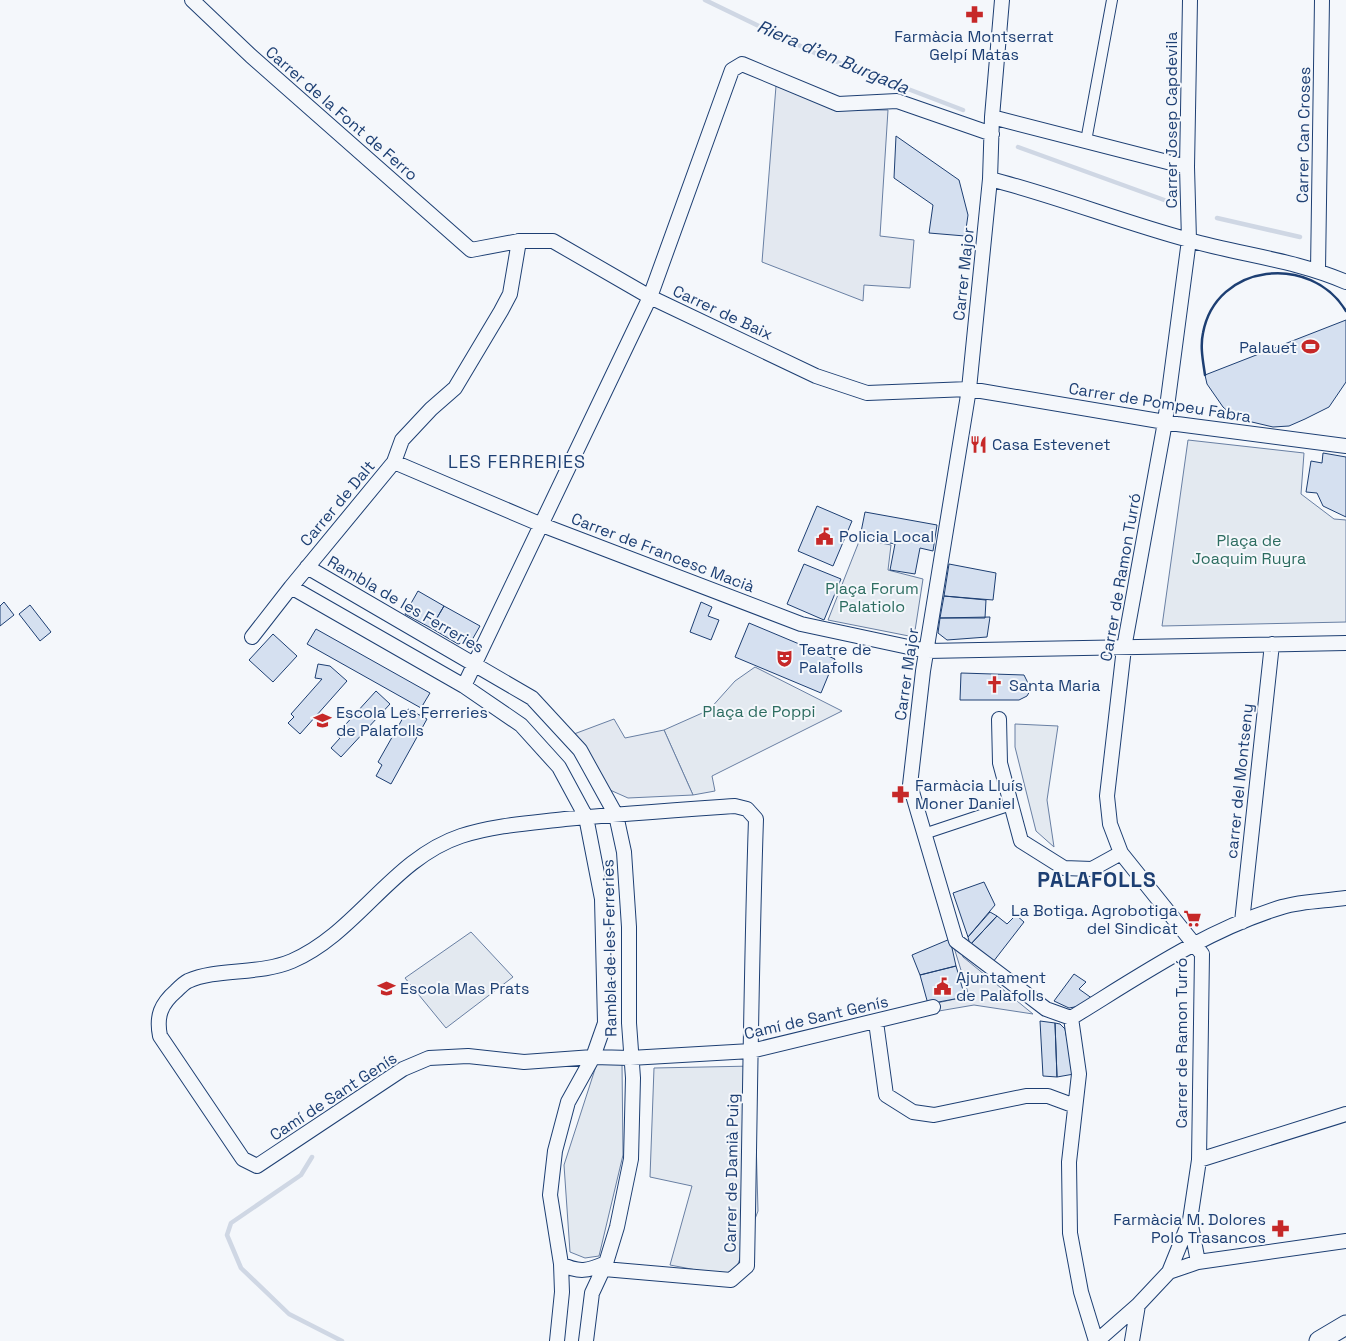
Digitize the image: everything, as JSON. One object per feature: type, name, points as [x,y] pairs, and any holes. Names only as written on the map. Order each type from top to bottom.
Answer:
[{"type":"main road","points":[[1318,1341],[1346,1326]]},
{"type":"street","name":"Carrer de la Font de Ferro","points":[[192,0],[252,56],[471,250]]},
{"type":"street","name":"Carrer Major","points":[[1002,0],[992,117],[990,180],[970,389],[927,651],[922,671],[910,785],[956,941],[1046,1010],[1070,1018]]},
{"type":"street","points":[[1086,141],[1112,0]]},
{"type":"street","name":"Carrer Josep Capdevila","points":[[1189,240],[1187,168],[1190,0]]},
{"type":"street","name":"Carrer Can Croses","points":[[1318,270],[1322,0]]},
{"type":"street","points":[[464,686],[476,665],[650,297],[732,70],[742,64],[838,104],[897,101],[992,134]]},
{"type":"street","points":[[992,117],[1187,168]]},
{"type":"street","points":[[990,180],[1020,186],[1189,240],[1318,270],[1346,282]]},
{"type":"street","name":"Carrer de Ramon Turró","points":[[1097,1341],[1138,1306],[1169,1272],[1190,1220],[1199,1160],[1202,954],[1121,853],[1110,824],[1107,796],[1124,648],[1165,422],[1189,240]]},
{"type":"street","name":"Carrer de Baix","points":[[471,250],[519,241],[553,241],[650,297],[816,376],[867,393],[970,389]]},
{"type":"street","name":"Carrer de Dalt","points":[[307,566],[394,462],[402,440],[431,408],[455,388],[502,312],[510,294],[519,241]]},
{"type":"street","name":"Carrer de Pompeu Fabra","points":[[970,389],[1165,422],[1346,446]]},
{"type":"street","name":"Carrer de Francesc Macià","points":[[394,462],[542,525],[802,624],[927,651],[1346,643]]},
{"type":"street","name":"Rambla de les Ferreries","points":[[557,1341],[562,1292],[561,1264],[550,1195],[555,1151],[568,1102],[593,1057],[605,1023],[602,899],[586,817],[559,767],[521,726],[464,686],[291,587],[307,566],[532,698],[564,730],[580,750],[616,815],[624,852],[628,918],[630,1058],[633,1078],[631,1160],[617,1227],[605,1266],[592,1293],[586,1341]]},
{"type":"street","points":[[252,637],[291,587]]},
{"type":"street","name":"carrer del Montseny","points":[[1242,922],[1272,644]]},
{"type":"street","points":[[999,719],[1000,763],[1021,840],[1064,868],[1092,869],[1121,853]]},
{"type":"street","points":[[924,834],[1011,805]]},
{"type":"street","name":"Carrer de Damià Puig","points":[[605,1266],[731,1280],[747,1266],[756,819],[747,809],[735,806],[616,815]]},
{"type":"street","points":[[586,817],[616,815]]},
{"type":"street","name":"Camí de Sant Genís","points":[[586,817],[494,828],[460,837],[420,858],[313,952],[285,964],[187,981],[165,1000],[157,1020],[160,1036],[243,1159],[258,1166],[403,1069],[428,1058],[468,1056],[524,1062],[593,1057],[630,1058],[751,1051],[933,1007]]},
{"type":"street","points":[[1097,1341],[1081,1292],[1070,1233],[1069,1162],[1079,1074],[1070,1018],[1195,944],[1242,922],[1284,907],[1346,898]]},
{"type":"street","points":[[876,1022],[886,1095],[913,1112],[934,1114],[1026,1096],[1048,1096],[1075,1106]]},
{"type":"street","points":[[1199,1160],[1346,1114]]},
{"type":"street","name":"Carrer de Ramon Turró","points":[[1190,1220],[1198,1262]]},
{"type":"street","points":[[1169,1272],[1198,1262],[1346,1241]]},
{"type":"street","points":[[561,1264],[575,1271],[588,1271],[605,1266]]},
{"type":"street","points":[[1132,1341],[1138,1306]]},
{"type":"green space","name":"Plaça de Joaquim Ruyra","points":[[1188,440],[1304,453],[1301,494],[1334,519],[1346,520],[1346,622],[1162,626]]},
{"type":"green space","name":"Plaça Forum Palatiolo","points":[[860,539],[891,545],[888,570],[923,579],[914,637],[828,620]]},
{"type":"green space","name":"Plaça de Poppi","points":[[755,667],[842,711],[712,776],[715,791],[693,795],[664,730],[709,710],[735,681]]},
{"type":"green space","points":[[1015,724],[1058,726],[1047,800],[1054,847],[1036,831],[1015,747]]},
{"type":"green space","points":[[471,932],[513,977],[446,1028],[405,978]]},
{"type":"green space","points":[[597,1063],[622,1064],[623,1155],[599,1256],[585,1258],[570,1252],[564,1165]]},
{"type":"green space","points":[[754,1066],[758,1211],[733,1277],[670,1265],[692,1186],[650,1177],[654,1068]]},
{"type":"shaded area","points":[[776,86],[838,110],[888,110],[880,236],[914,240],[910,288],[864,285],[863,301],[762,262]]},
{"type":"shaded area","points":[[614,719],[625,738],[664,730],[693,795],[628,798],[610,790],[574,734]]},
{"type":"shaded area","points":[[952,941],[960,947],[963,957],[1033,1014],[974,1005],[933,1012],[932,1004],[969,996]]},
{"type":"building","points":[[896,136],[959,180],[968,215],[965,236],[929,233],[933,205],[894,178]]},
{"type":"building","name":"Palauet","points":[[1346,320],[1346,382],[1329,407],[1305,419],[1289,426],[1273,427],[1235,418],[1223,407],[1207,384],[1205,375]]},
{"type":"building","points":[[1323,453],[1346,457],[1346,517],[1323,506],[1317,493],[1306,492],[1311,461],[1322,463]]},
{"type":"building","name":"Policia Local","points":[[817,506],[852,521],[833,566],[798,551]]},
{"type":"building","points":[[865,512],[937,525],[933,551],[920,548],[915,574],[890,570],[895,544],[860,537]]},
{"type":"building","points":[[804,564],[841,579],[824,620],[787,604]]},
{"type":"building","points":[[949,564],[996,573],[993,600],[944,596]]},
{"type":"building","points":[[418,591],[444,606],[431,628],[405,614]]},
{"type":"building","points":[[944,596],[986,600],[985,618],[940,618]]},
{"type":"building","points":[[4,602],[14,615],[0,626],[0,606]]},
{"type":"building","points":[[701,602],[712,607],[708,616],[719,620],[711,640],[690,632]]},
{"type":"building","points":[[30,605],[51,632],[40,641],[19,614]]},
{"type":"building","points":[[444,606],[480,626],[472,640],[458,644],[431,628]]},
{"type":"building","points":[[990,617],[987,637],[947,640],[938,633],[940,618]]},
{"type":"building","name":"Teatre de Palafolls","points":[[749,623],[835,659],[821,693],[735,657]]},
{"type":"building","points":[[316,629],[430,693],[421,708],[307,644]]},
{"type":"building","points":[[273,634],[297,656],[273,682],[249,660]]},
{"type":"building","points":[[318,664],[330,666],[347,681],[300,734],[288,723],[294,717],[291,714],[322,679],[315,678]]},
{"type":"building","name":"Santa Maria","points":[[961,673],[1024,675],[1031,689],[1027,696],[1019,700],[960,700]]},
{"type":"building","points":[[376,691],[390,704],[341,757],[331,748],[340,738],[336,735]]},
{"type":"building","points":[[408,709],[427,719],[391,784],[376,776],[382,765],[378,762]]},
{"type":"building","points":[[984,882],[995,905],[968,937],[953,893]]},
{"type":"building","points":[[990,912],[997,916],[970,945],[968,937]]},
{"type":"building","points":[[1016,915],[1024,922],[993,962],[970,945],[997,916],[1007,924]]},
{"type":"building","points":[[950,939],[956,966],[920,975],[912,955]]},
{"type":"building","name":"Ajuntament de Palafolls","points":[[956,966],[965,997],[928,1004],[920,975]]},
{"type":"building","points":[[1074,974],[1086,982],[1079,989],[1093,999],[1080,1006],[1069,1008],[1054,1001]]},
{"type":"building","points":[[1040,1021],[1055,1023],[1057,1077],[1043,1076]]},
{"type":"building","points":[[1055,1023],[1060,1024],[1065,1029],[1074,1074],[1057,1077]]},
{"type":"waterway","name":"Riera d'en Burgada","points":[[705,0],[819,55],[963,110]]},
{"type":"waterway","name":"Riera d'en Burgada","points":[[1018,147],[1167,201]]},
{"type":"waterway","name":"Riera d'en Burgada","points":[[1217,218],[1300,237]]},
{"type":"waterway","points":[[312,1157],[301,1175],[231,1223],[227,1235],[241,1268],[289,1314],[342,1341]]},
{"type":"wall","points":[[1205,375],[1202,338],[1211,310],[1226,292],[1245,280],[1266,274],[1289,274],[1311,280],[1330,292],[1346,311]]},
{"type":"place","name":"Farmàcia Montserrat Gelpí Matas","points":[[974,15]]},
{"type":"place","name":"Palauet","points":[[1311,347]]},
{"type":"place","name":"Casa Estevenet","points":[[978,444]]},
{"type":"place","name":"Policia Local","points":[[825,536]]},
{"type":"place","name":"Teatre de Palafolls","points":[[785,658]]},
{"type":"place","name":"Santa Maria","points":[[995,685]]},
{"type":"place","name":"Escola Les Ferreries de Palafolls","points":[[322,721]]},
{"type":"place","name":"Farmàcia Lluís Moner Daniel","points":[[901,794]]},
{"type":"place","name":"La Botiga. Agrobotiga del Sindicat","points":[[1192,919]]},
{"type":"place","name":"Ajuntament de Palafolls","points":[[942,986]]},
{"type":"place","name":"Escola Mas Prats","points":[[386,988]]},
{"type":"place","name":"Farmàcia M. Dolores Polo Trasancos","points":[[1280,1228]]},
{"type":"district","name":"LES FERRERIES","points":[[517,462]]},
{"type":"district","name":"PALAFOLLS","points":[[1097,880]]}]
